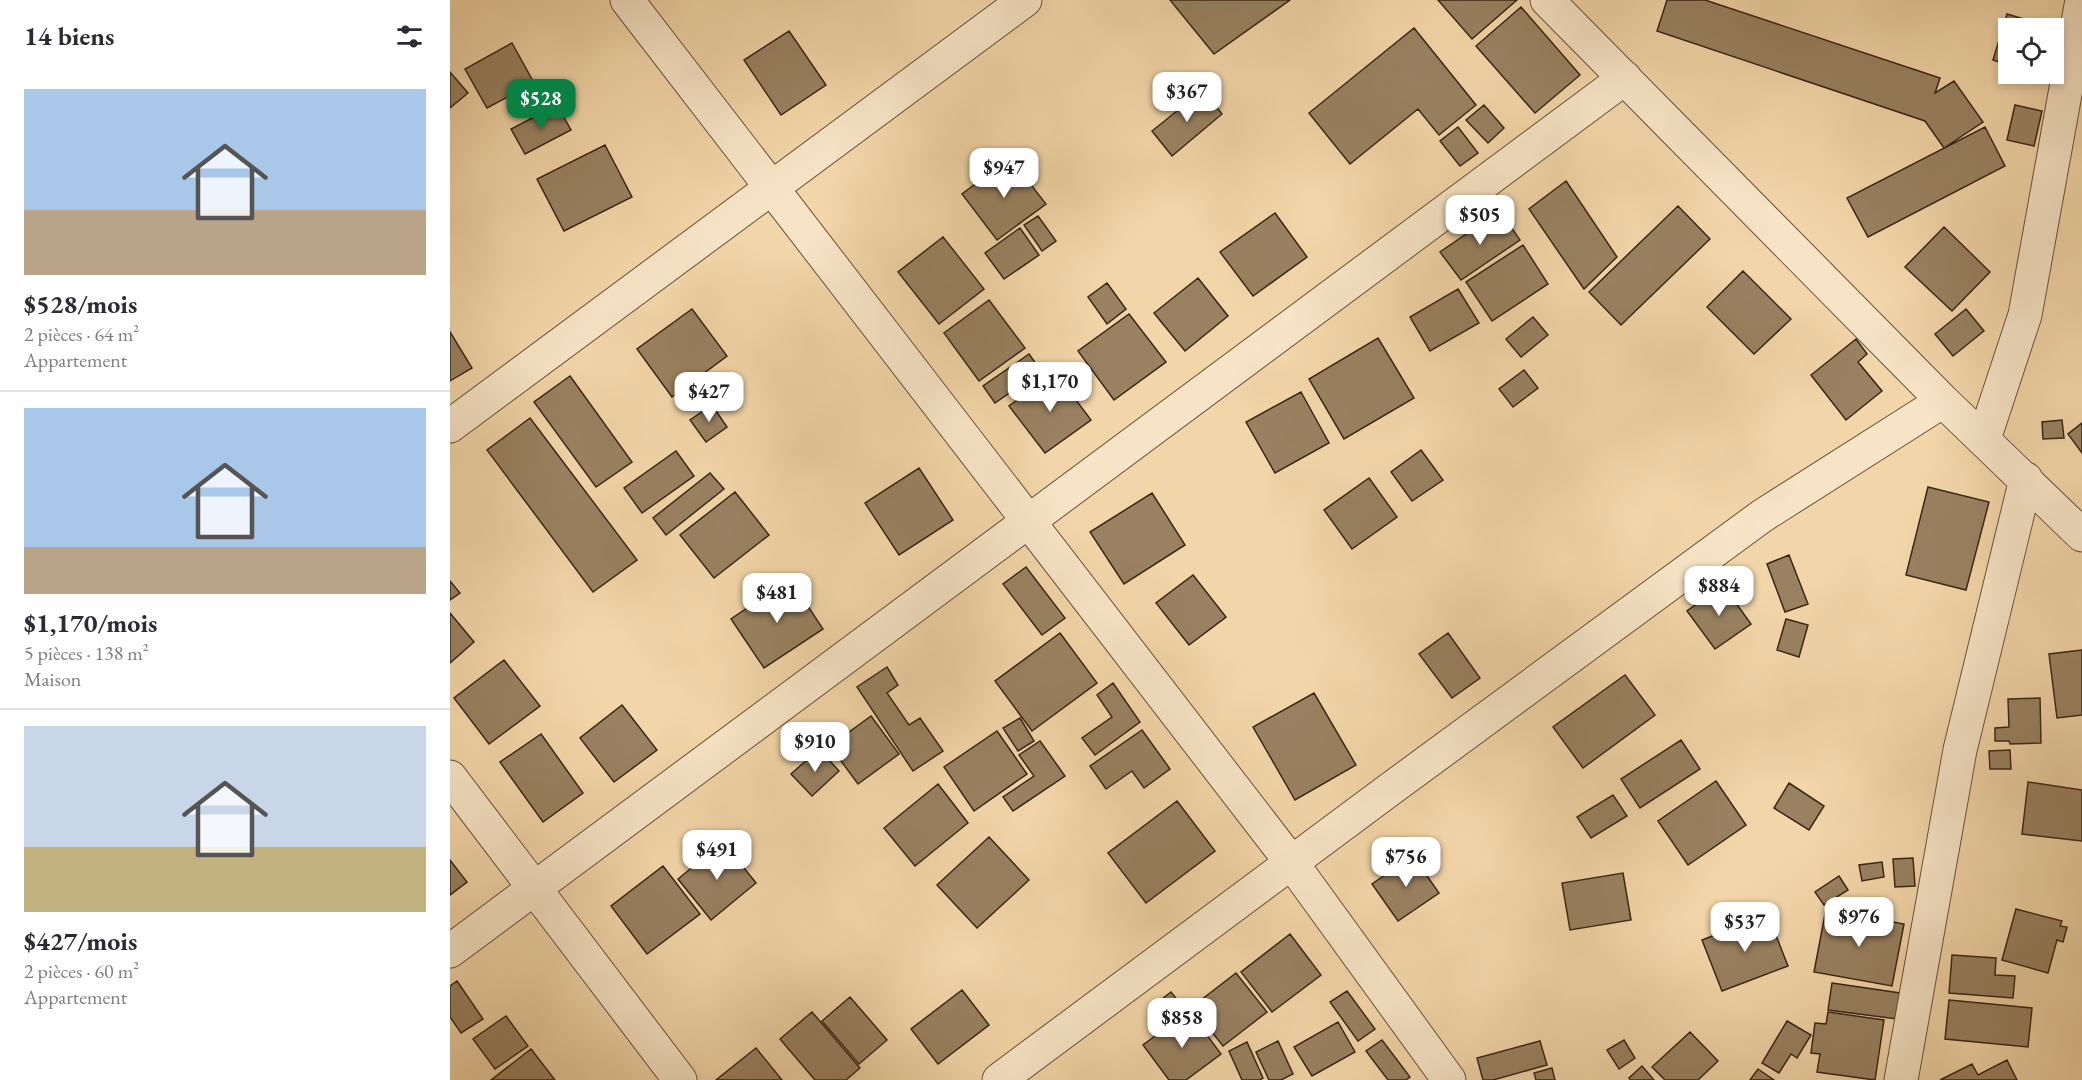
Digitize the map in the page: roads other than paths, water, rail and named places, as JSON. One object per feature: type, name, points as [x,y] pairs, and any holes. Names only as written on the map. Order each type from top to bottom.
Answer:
[{"type":"street","points":[[627,0],[1291,862],[1449,1080]]},
{"type":"street","points":[[450,426],[1024,0]]},
{"type":"street","points":[[1548,0],[1943,401],[2082,535]]},
{"type":"street","points":[[1984,439],[2025,315],[2077,54],[2082,0]]},
{"type":"street","points":[[450,951],[1625,78]]},
{"type":"street","points":[[999,1080],[1762,516],[1943,401]]},
{"type":"street","points":[[1901,1080],[1960,750],[2026,479]]},
{"type":"street","points":[[450,777],[680,1080]]}]
